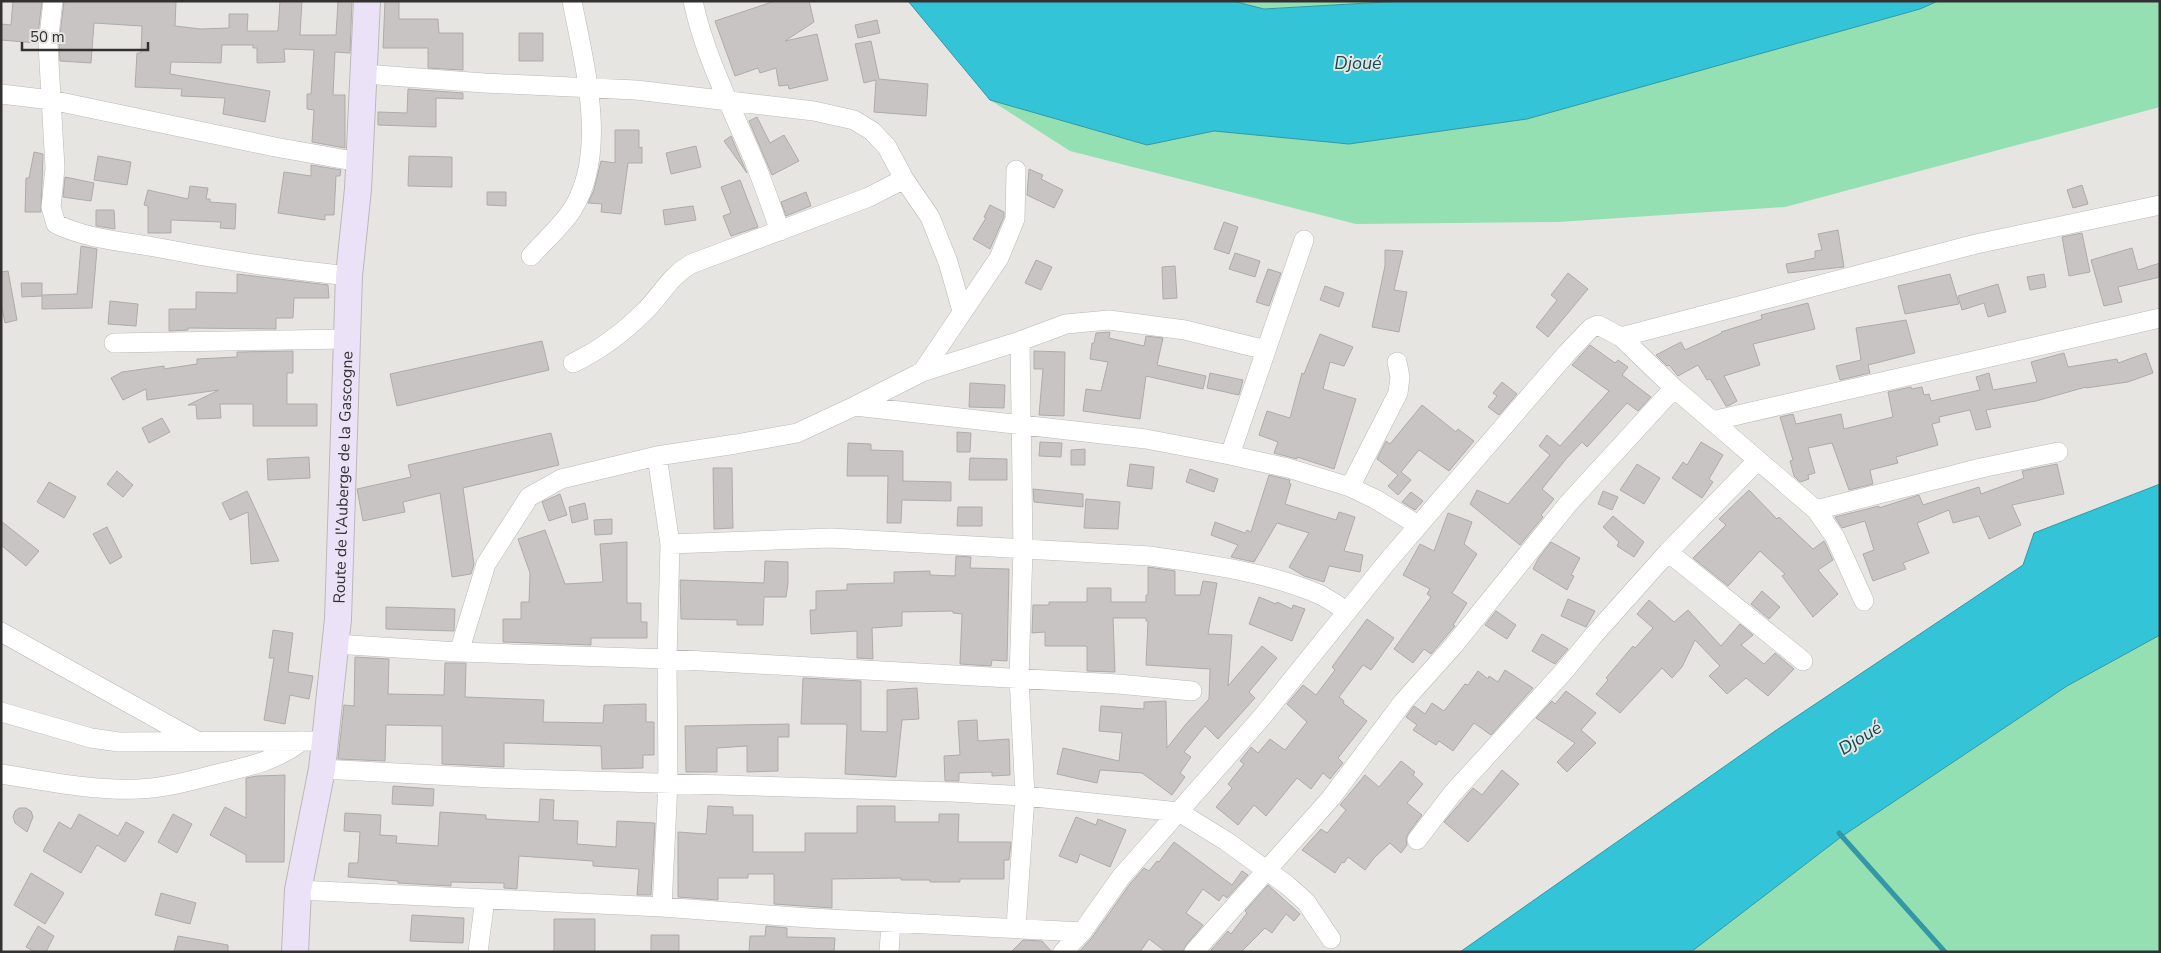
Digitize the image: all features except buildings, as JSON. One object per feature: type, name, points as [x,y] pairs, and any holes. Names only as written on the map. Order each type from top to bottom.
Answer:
[{"type":"street","points":[[53,1],[48,44],[55,168],[51,207],[56,224],[74,233],[167,250],[288,270],[349,276]]},
{"type":"street","name":"Route de l'Auberge de la Gascogne","points":[[295,952],[298,890],[322,769],[314,741],[336,644],[349,276],[358,189],[367,1]]},
{"type":"street","points":[[531,256],[572,210],[583,187],[591,149],[589,89],[572,1]]},
{"type":"street","points":[[693,1],[697,20],[711,62],[756,164],[780,231]]},
{"type":"street","points":[[364,74],[589,89],[636,90],[814,111],[854,120],[872,131],[887,147],[904,179],[930,217],[948,262],[962,311]]},
{"type":"street","points":[[1,94],[51,100],[266,145],[359,162]]},
{"type":"street","points":[[922,372],[999,258],[1015,219],[1016,170]]},
{"type":"street","points":[[572,363],[596,352],[625,329],[645,311],[669,280],[691,264],[868,197],[904,179]]},
{"type":"street","points":[[1621,337],[1976,244],[2160,204]]},
{"type":"street","points":[[1230,455],[1304,240]]},
{"type":"street","points":[[1712,421],[2160,318]]},
{"type":"street","points":[[459,652],[486,564],[529,497],[561,479],[658,456],[797,433],[922,372],[1020,341],[1066,324],[1109,320],[1185,330],[1266,350]]},
{"type":"street","points":[[1063,952],[1082,932],[1121,877],[1262,717],[1418,525],[1580,338],[1591,328],[1598,325],[1621,337],[1674,388],[1816,510],[1835,537],[1864,601]]},
{"type":"street","points":[[114,343],[348,339]]},
{"type":"street","points":[[1016,927],[1025,796],[1019,678],[1023,549],[1020,341]]},
{"type":"street","points":[[1350,487],[1398,393],[1400,377],[1397,362]]},
{"type":"street","points":[[1194,952],[1268,872],[1331,798],[1403,702],[1454,645],[1567,505],[1674,388]]},
{"type":"street","points":[[855,406],[1146,438],[1230,455],[1288,468],[1350,487],[1375,499],[1418,525]]},
{"type":"street","points":[[1816,510],[1981,468],[2058,452]]},
{"type":"street","points":[[658,456],[670,544],[667,659],[668,782],[662,908]]},
{"type":"street","points":[[1417,840],[1452,794],[1566,669],[1592,636],[1668,552],[1758,460]]},
{"type":"street","points":[[670,544],[831,538],[1150,556],[1196,562],[1299,586],[1323,596],[1347,612]]},
{"type":"street","points":[[1668,552],[1803,661]]},
{"type":"street","points":[[1,632],[198,741]]},
{"type":"street","points":[[336,644],[459,652],[667,659],[1019,678],[1192,690]]},
{"type":"street","points":[[1,712],[90,738],[119,742],[314,741]]},
{"type":"street","points":[[1,774],[94,788],[139,789],[182,782],[241,768],[284,754],[314,741]]},
{"type":"street","points":[[322,769],[492,778],[668,782],[1025,796],[1179,812],[1226,841],[1306,902],[1331,939]]},
{"type":"street","points":[[298,890],[1082,932]]},
{"type":"street","points":[[478,952],[486,899]]},
{"type":"street","points":[[889,952],[890,922]]},
{"type":"green space","points":[[1233,1],[1403,1],[1264,9]]},
{"type":"green space","points":[[1938,1],[2160,1],[2160,107],[1785,207],[1559,222],[1356,224],[1070,151],[990,100],[1147,145],[1214,131],[1349,144],[1527,119],[1920,9]]},
{"type":"green space","points":[[2160,635],[2160,952],[1691,952],[1841,837],[2067,686]]},
{"type":"water","name":"Djoué","points":[[908,1],[1233,1],[1264,9],[1403,1],[1938,1],[1920,9],[1527,119],[1349,144],[1214,131],[1147,145],[990,100]]},
{"type":"water","name":"Djoué","points":[[2160,484],[2160,635],[2067,686],[1841,837],[1691,952],[1460,952],[1775,731],[2023,565],[2034,533]]},
{"type":"waterway","points":[[1839,833],[1945,952]]}]
